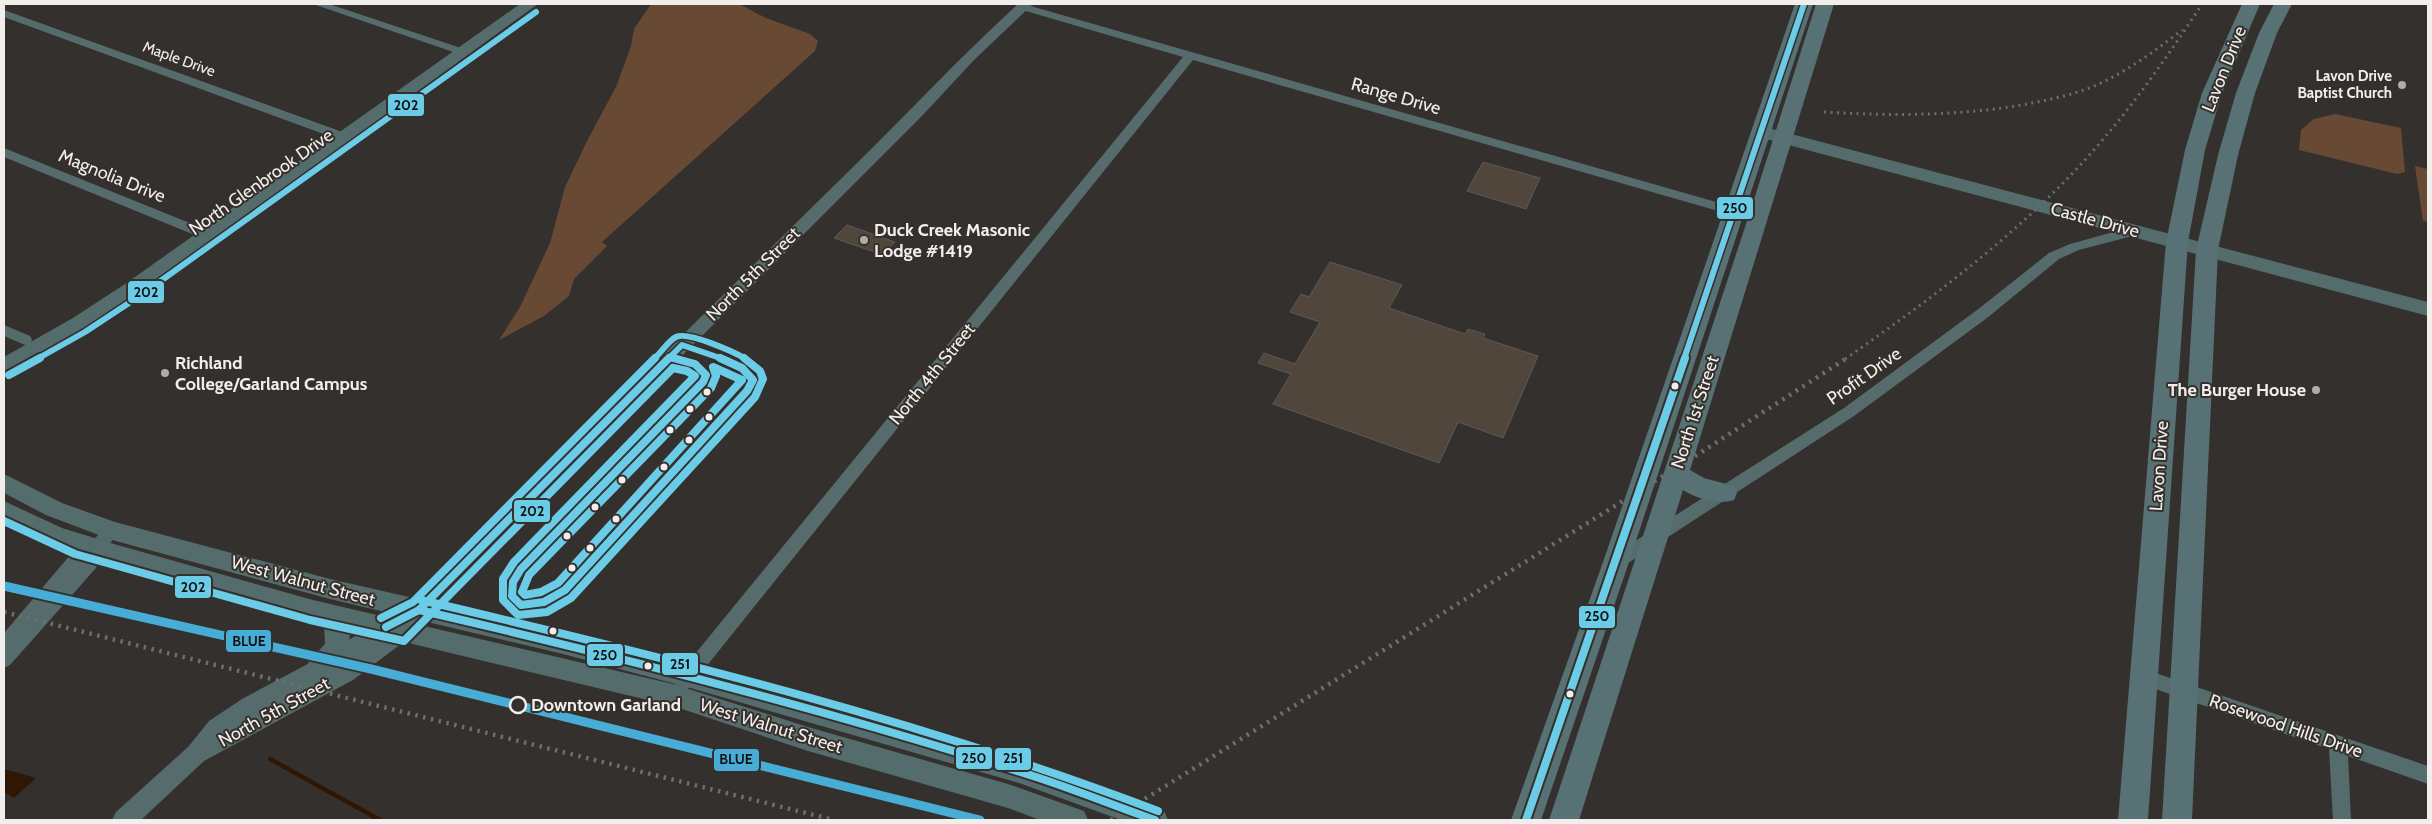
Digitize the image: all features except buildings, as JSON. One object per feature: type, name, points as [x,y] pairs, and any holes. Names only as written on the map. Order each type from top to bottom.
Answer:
[{"type":"main road","name":"North Glenbrook Drive","points":[[456,50],[511,4]]},
{"type":"main road","name":"North Glenbrook Drive","points":[[4,351],[85,305],[200,232],[456,50],[530,4]]},
{"type":"main road","name":"Lavon Drive","points":[[2133,820],[2177,242],[2195,150],[2212,93],[2250,4]]},
{"type":"main road","name":"Lavon Drive","points":[[2177,820],[2207,250],[2226,159],[2250,80],[2264,41],[2283,4]]},
{"type":"main road","name":"North 1st Street","points":[[1526,820],[1616,562],[1761,132],[1815,5]]},
{"type":"main road","name":"North 1st Street","points":[[1564,820],[1708,371],[1785,139],[1815,5]]},
{"type":"main road","points":[[2238,31],[2239,43],[2235,66],[2240,74],[2250,80]]},
{"type":"main road","name":"Castle Drive","points":[[1761,132],[2428,309]]},
{"type":"main road","name":"North Glenbrook Drive","points":[[4,366],[95,314],[200,232]]},
{"type":"main road","points":[[1682,364],[1708,371]]},
{"type":"main road","points":[[1676,473],[1698,487],[1709,491],[1725,493]]},
{"type":"main road","name":"West Walnut Street","points":[[4,482],[54,509],[112,530],[330,589],[563,643],[680,685],[808,739],[1008,796],[1074,820]]},
{"type":"main road","name":"West Walnut Street","points":[[4,510],[55,535],[96,549],[332,614],[393,629],[680,685],[1019,771],[1156,820]]},
{"type":"main road","points":[[318,669],[330,658],[337,643],[337,630],[332,614]]},
{"type":"street","points":[[319,4],[456,50]]},
{"type":"street","name":"Range Drive","points":[[1024,5],[1760,219]]},
{"type":"street","name":"North 5th Street","points":[[196,754],[345,673],[393,629],[419,610],[909,120],[970,56],[1024,5]]},
{"type":"street","name":"Maple Drive","points":[[4,13],[338,135]]},
{"type":"street","name":"North 4th Street","points":[[680,685],[1192,54]]},
{"type":"street","name":"Magnolia Drive","points":[[4,152],[200,232]]},
{"type":"street","name":"Profit Drive","points":[[1616,562],[1841,417],[1938,348],[2054,256],[2075,247],[2136,231]]},
{"type":"street","points":[[4,330],[25,340]]},
{"type":"street","points":[[4,660],[90,563],[96,549],[112,530]]},
{"type":"street","points":[[4,645],[77,559],[96,549]]},
{"type":"street","name":"North 5th Street","points":[[124,820],[196,754],[217,728],[289,683],[393,629]]},
{"type":"street","name":"Rosewood Hills Drive","points":[[2144,677],[2428,775]]},
{"type":"street","points":[[2338,744],[2342,820]]},
{"type":"shaded area","points":[[651,4],[739,4],[766,18],[810,34],[818,41],[815,51],[602,242],[607,246],[574,279],[569,296],[544,316],[499,340],[520,307],[550,243],[565,187],[616,87],[631,46],[634,29]]},
{"type":"shaded area","points":[[2335,114],[2401,128],[2405,172],[2397,174],[2299,150],[2301,130],[2314,119]]},
{"type":"shaded area","points":[[2415,166],[2428,169],[2428,222],[2423,221]]},
{"type":"shaded area","points":[[4,769],[36,778],[14,798],[4,792]]},
{"type":"waterway","points":[[270,759],[380,820]]},
{"type":"railway","points":[[1845,359],[1908,314],[1970,266],[2029,216],[2057,189],[2100,143],[2131,105],[2202,4]]},
{"type":"railway","points":[[1824,112],[1874,114],[1948,113],[1997,109],[2051,99],[2099,84],[2142,59],[2182,30]]},
{"type":"railway","points":[[1111,820],[1703,451],[1847,358]]},
{"type":"railway","points":[[4,612],[834,820]]},
{"type":"transit line","name":"250","points":[[1526,820],[1616,562],[1804,4]]},
{"type":"transit line","name":"202","points":[[9,375],[85,332],[141,295],[536,12]]},
{"type":"transit line","name":"251","points":[[381,618],[413,602],[676,337],[685,335],[730,351],[753,363],[760,371],[763,379],[755,397],[571,598],[547,612],[518,615],[503,600],[503,579],[514,562],[695,376],[687,371],[673,368]]},
{"type":"transit line","name":"250","points":[[682,345],[722,358],[742,368],[753,380],[747,391],[565,590],[544,602],[521,605],[512,596],[513,582],[521,569],[703,382],[706,375],[699,367],[690,362],[670,357],[682,345]]},
{"type":"transit line","name":"250","points":[[386,627],[419,610],[670,357]]},
{"type":"transit line","name":"202","points":[[713,367],[742,380],[558,583],[541,592],[525,595],[522,592],[523,585],[529,575],[711,388],[716,376],[713,367]]},
{"type":"transit line","name":"202","points":[[4,521],[75,554],[310,620],[404,641],[673,368]]},
{"type":"transit line","name":"BLUE","points":[[4,586],[371,669],[980,820]]},
{"type":"transit line","name":"251","points":[[421,600],[647,655],[947,738],[1038,766],[1158,811]]},
{"type":"transit line","name":"250","points":[[419,610],[645,665],[943,748],[1035,776],[1155,820]]},
{"type":"place","name":"Lavon Drive Baptist Church","points":[[2402,85]]},
{"type":"place","name":"Duck Creek Masonic Lodge #1419","points":[[864,240]]},
{"type":"place","name":"Richland College/Garland Campus","points":[[165,373]]},
{"type":"place","name":"The Burger House","points":[[2316,390]]},
{"type":"place","name":"Downtown Garland","points":[[518,705]]}]
